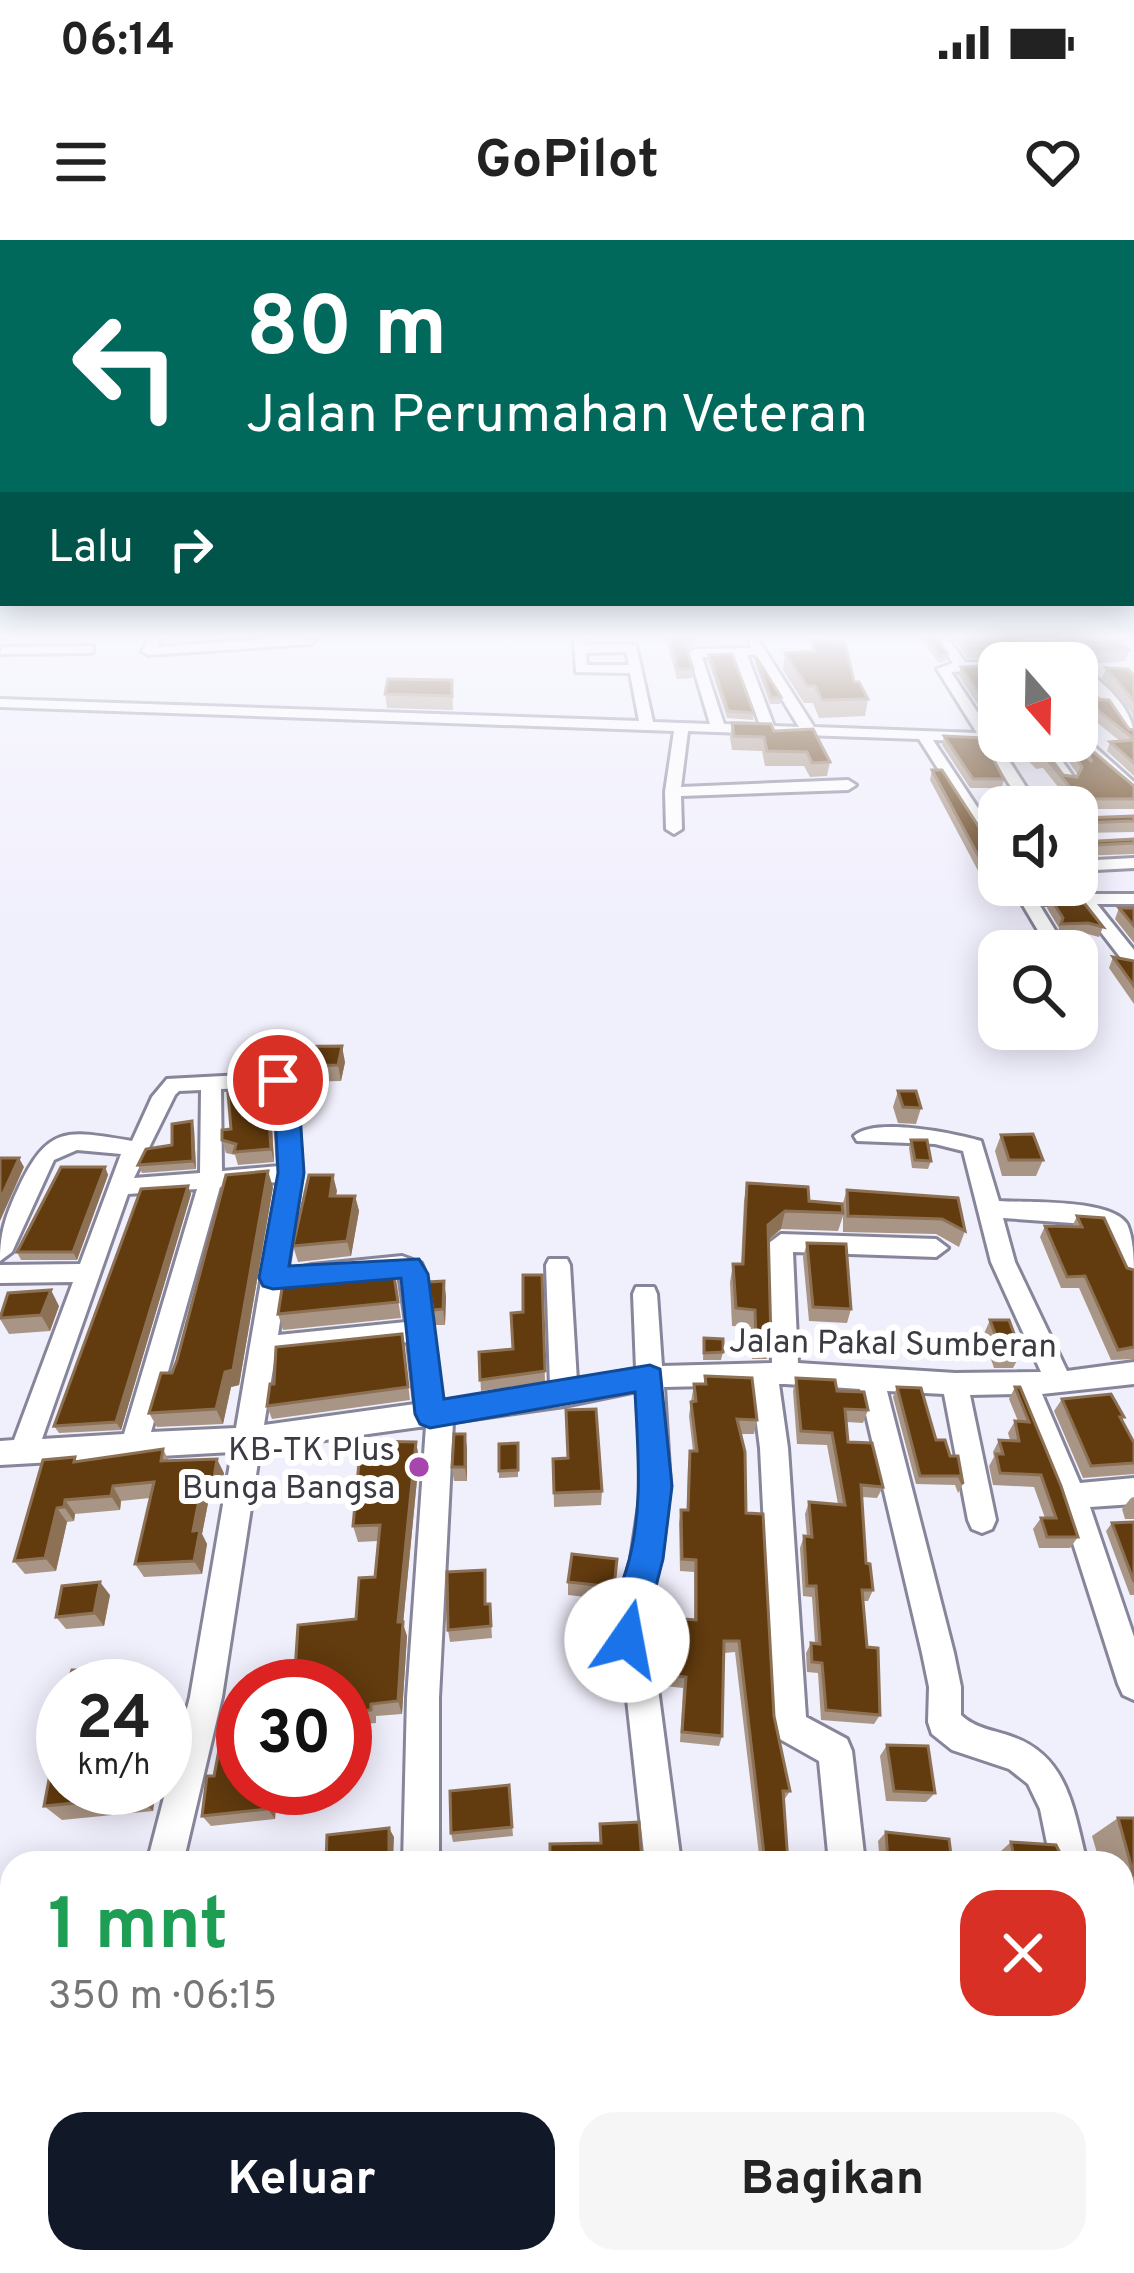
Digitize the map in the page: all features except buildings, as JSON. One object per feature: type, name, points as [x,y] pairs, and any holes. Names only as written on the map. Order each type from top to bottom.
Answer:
[{"type":"street","points":[[674,829],[673,793],[681,733]]},
{"type":"street","points":[[852,733],[978,738]]},
{"type":"street","points":[[923,736],[978,820]]},
{"type":"street","points":[[1098,742],[1134,743]]},
{"type":"street","points":[[1098,758],[1134,790]]},
{"type":"street","points":[[1056,762],[1068,779]]},
{"type":"street","points":[[673,793],[848,785]]},
{"type":"street","points":[[1098,865],[1134,862]]},
{"type":"street","points":[[1098,894],[1134,899]]},
{"type":"street","points":[[1032,906],[1046,930]]},
{"type":"street","points":[[1093,906],[1124,935],[1134,962]]},
{"type":"street","points":[[133,1449],[211,1180],[211,1081]]},
{"type":"street","points":[[13,1450],[91,1273],[134,1150],[145,1143],[167,1087],[211,1081],[284,1082],[291,1173],[206,1697],[168,1851]]},
{"type":"street","points":[[865,1136],[935,1137],[970,1143],[1006,1269],[1059,1383]]},
{"type":"street","points":[[0,1252],[49,1150],[92,1142],[134,1150]]},
{"type":"street","points":[[122,1187],[291,1173]]},
{"type":"street","points":[[992,1209],[1106,1217],[1117,1227],[1134,1271]]},
{"type":"street","points":[[847,1851],[835,1751],[790,1726],[774,1448],[781,1243],[936,1248]]},
{"type":"street","points":[[273,1278],[406,1265],[414,1274],[435,1414],[421,1851]]},
{"type":"street","points":[[558,1265],[564,1395]]},
{"type":"street","points":[[0,1274],[91,1273]]},
{"type":"street","points":[[645,1294],[656,1486],[646,1559],[627,1622],[627,1640],[641,1681],[662,1851]]},
{"type":"street","points":[[260,1347],[420,1331]]},
{"type":"street","name":"Jalan Pakal Sumberan","points":[[13,1450],[133,1449],[247,1439],[564,1395],[650,1378],[775,1374],[872,1382],[1059,1383],[1134,1373]]},
{"type":"street","points":[[872,1382],[938,1653],[946,1703],[944,1722],[962,1740],[1030,1762],[1048,1785],[1066,1851]]},
{"type":"street","points":[[1024,1383],[1072,1496],[1134,1684]]},
{"type":"street","points":[[955,1384],[982,1520]]},
{"type":"street","points":[[1072,1496],[1134,1491]]},
{"type":"place","name":"KB-TK Plus Bunga Bangsa","points":[[419,1467]]},
{"type":"route","points":[[278,1080],[286,1085],[291,1173],[273,1278],[409,1267],[414,1274],[430,1414],[650,1378],[656,1486],[646,1559],[627,1622],[627,1640]]}]
